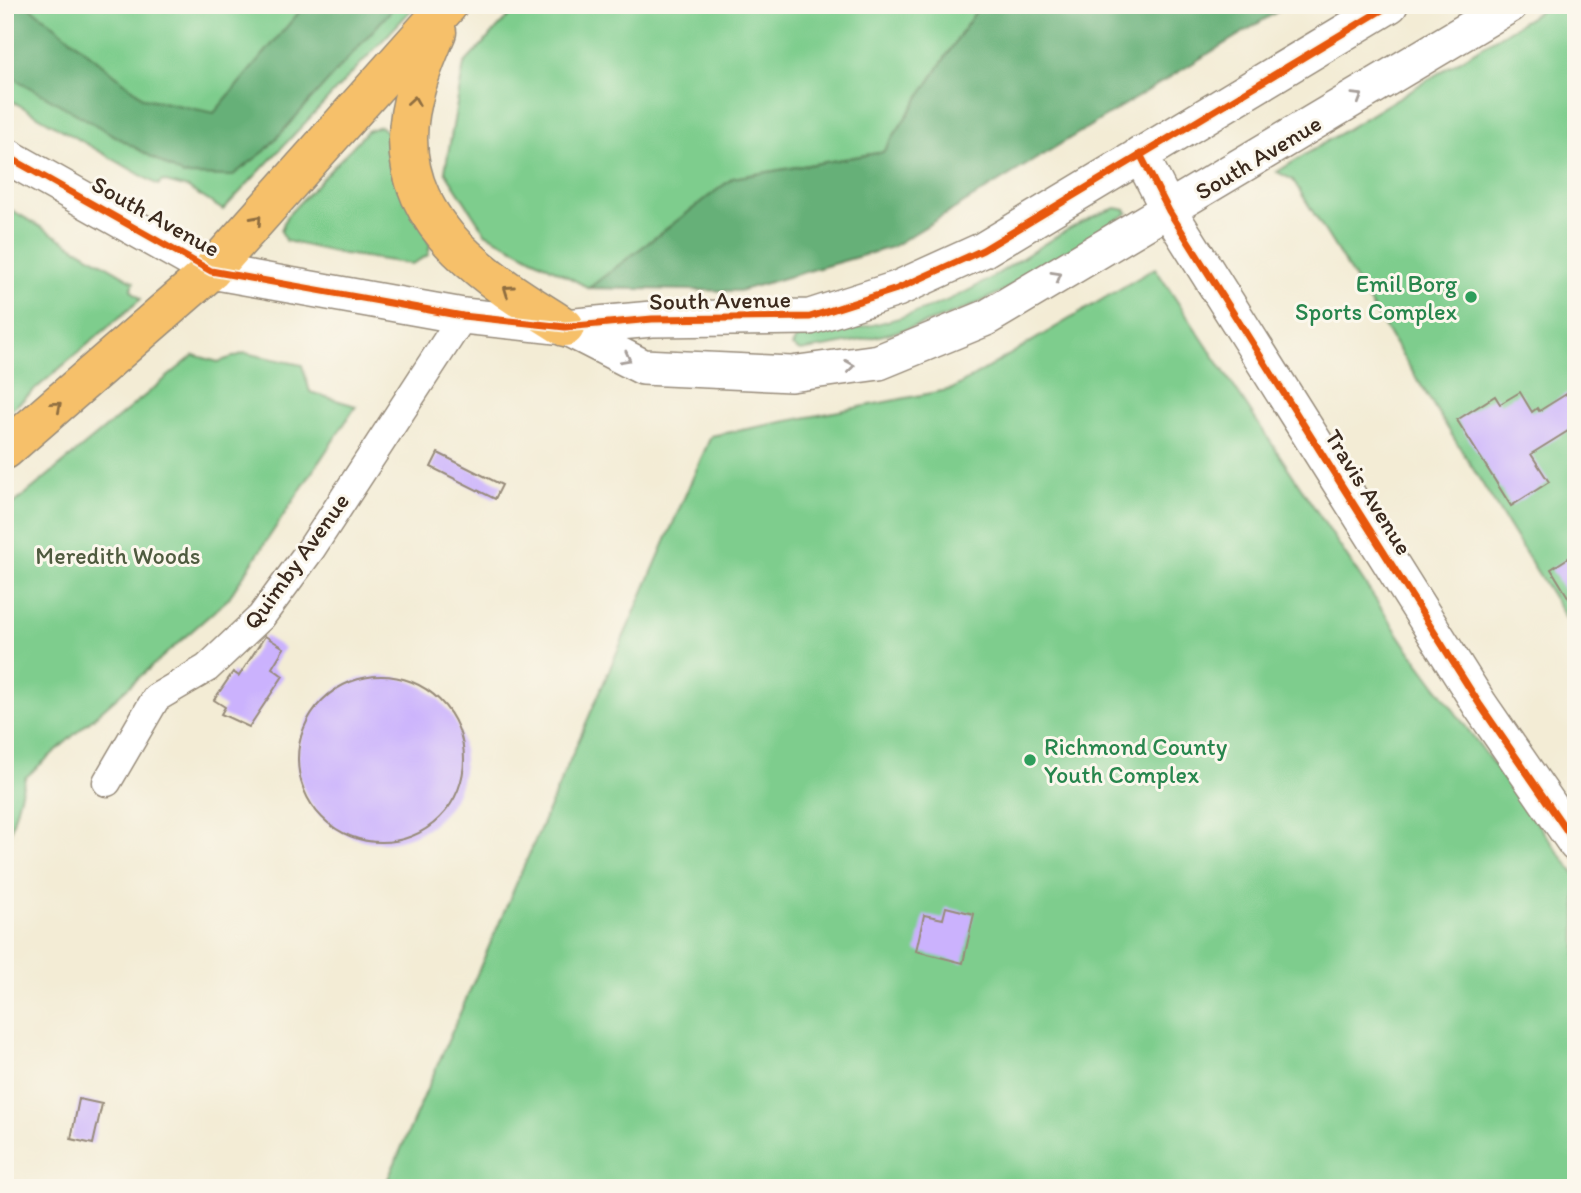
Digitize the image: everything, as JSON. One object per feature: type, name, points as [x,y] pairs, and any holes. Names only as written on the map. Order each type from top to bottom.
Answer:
[{"type":"highway","points":[[5,450],[211,271],[448,6]]},
{"type":"highway","points":[[448,6],[418,79],[408,139],[412,173],[426,207],[447,240],[484,273],[565,327]]},
{"type":"street","name":"South Avenue","points":[[5,155],[211,271],[463,316],[565,327],[652,319],[810,317],[897,289],[983,250],[1390,5]]},
{"type":"street","name":"South Avenue","points":[[565,327],[643,367],[791,374],[879,362],[986,318],[1510,5]]},
{"type":"street","name":"Travis Avenue","points":[[1140,154],[1169,211],[1480,705],[1576,844]]},
{"type":"street","name":"Quimby Avenue","points":[[107,782],[156,698],[207,668],[261,617],[311,548],[463,316]]},
{"type":"green space","points":[[5,5],[416,5],[223,210],[188,188],[162,181],[158,185],[5,97]]},
{"type":"green space","points":[[5,5],[26,5],[144,98],[214,113],[305,5],[396,5],[265,151],[232,176],[183,175],[5,73]]},
{"type":"green space","points":[[519,5],[980,5],[883,152],[733,178],[589,288],[485,233],[445,171],[464,64]]},
{"type":"green space","points":[[980,5],[1288,5],[892,247],[739,291],[589,288],[733,178],[883,152]]},
{"type":"green space","name":"Emil Borg Sports Complex","points":[[1550,5],[1576,5],[1576,634],[1293,180],[1277,172]]},
{"type":"green space","points":[[380,126],[390,135],[430,245],[428,255],[412,264],[343,254],[286,241],[281,231],[286,217],[367,131]]},
{"type":"green space","points":[[5,206],[134,282],[131,290],[141,299],[5,415]]},
{"type":"green space","points":[[1116,208],[1128,213],[1022,280],[963,310],[918,326],[871,338],[800,351],[792,346],[797,337],[870,325],[942,303],[986,281],[1065,231]]},
{"type":"green space","name":"Richmond County Youth Complex","points":[[1155,268],[1405,644],[1576,876],[1576,1188],[384,1188],[711,436],[952,389]]},
{"type":"green space","name":"Meredith Woods","points":[[245,353],[302,365],[310,392],[356,406],[228,599],[25,778],[5,851],[5,511],[194,355],[218,362]]},
{"type":"building","points":[[1576,388],[1576,426],[1531,454],[1549,482],[1511,506],[1457,420],[1495,396],[1500,404],[1520,392],[1532,412],[1537,408],[1539,411]]},
{"type":"building","points":[[438,453],[502,485],[495,499],[431,467]]},
{"type":"building","points":[[1576,553],[1576,610],[1551,569]]},
{"type":"building","points":[[265,636],[284,648],[272,668],[283,676],[249,727],[221,714],[225,707],[214,700],[233,672],[239,676]]},
{"type":"building","points":[[381,676],[413,682],[440,700],[458,727],[464,759],[458,791],[440,818],[413,836],[381,842],[349,836],[322,818],[304,791],[298,759],[304,727],[322,700],[349,682]]},
{"type":"building","points":[[946,907],[974,914],[963,963],[916,951],[924,915],[943,919]]},
{"type":"building","points":[[79,1099],[102,1104],[93,1144],[71,1139]]},
{"type":"cycle path","points":[[5,155],[211,271],[463,316],[565,327],[652,319],[810,317],[897,289],[983,250],[1390,5]]},
{"type":"cycle path","points":[[1140,154],[1169,211],[1480,705],[1576,844]]},
{"type":"place","name":"Emil Borg Sports Complex","points":[[1471,297]]},
{"type":"place","name":"Richmond County Youth Complex","points":[[1030,760]]}]
